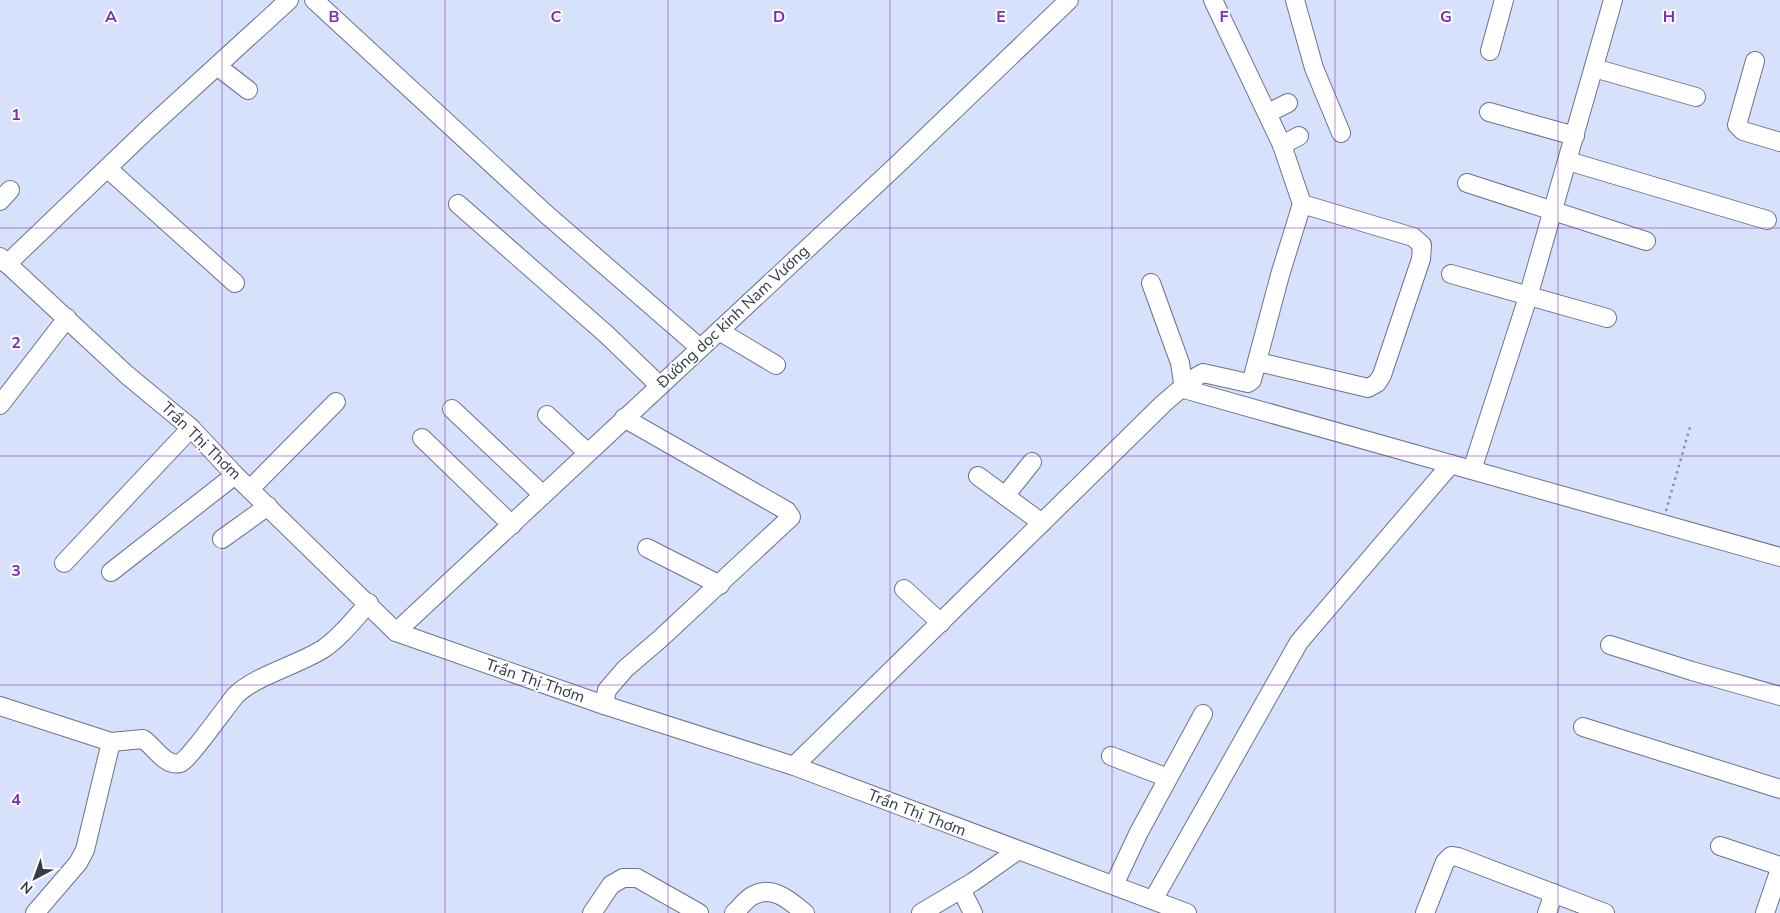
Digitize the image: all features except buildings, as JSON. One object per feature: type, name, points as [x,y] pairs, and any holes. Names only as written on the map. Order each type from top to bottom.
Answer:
[{"type":"street","points":[[13,255],[289,0]]},
{"type":"street","points":[[314,0],[546,214],[700,348]]},
{"type":"street","name":"Đường dọc kinh Nam Vương","points":[[396,632],[897,165],[1068,0]]},
{"type":"street","points":[[1186,389],[1196,377],[1203,373],[1248,383],[1252,380],[1280,275],[1302,204],[1282,145],[1213,0]]},
{"type":"street","points":[[1295,0],[1314,68],[1341,133]]},
{"type":"street","points":[[1490,51],[1504,0]]},
{"type":"street","points":[[1472,470],[1528,297],[1613,0]]},
{"type":"street","points":[[1756,61],[1737,125],[1743,131],[1780,142]]},
{"type":"street","points":[[217,66],[248,90]]},
{"type":"street","points":[[1594,68],[1696,97]]},
{"type":"street","points":[[1268,113],[1288,103]]},
{"type":"street","points":[[1489,112],[1575,136]]},
{"type":"street","points":[[1282,145],[1299,136]]},
{"type":"street","points":[[1568,161],[1767,220]]},
{"type":"street","points":[[107,168],[235,283]]},
{"type":"street","points":[[1468,183],[1646,241]]},
{"type":"street","points":[[458,204],[606,334],[659,385]]},
{"type":"street","points":[[1258,362],[1368,388],[1377,383],[1382,375],[1422,259],[1422,245],[1413,237],[1302,204]]},
{"type":"street","name":"Trần Thị Thơm","points":[[13,255],[67,318],[191,428],[250,489],[369,603],[396,632],[604,705],[794,766],[1182,912]]},
{"type":"street","points":[[1451,274],[1606,318]]},
{"type":"street","points":[[1151,283],[1180,363],[1186,389]]},
{"type":"street","points":[[0,405],[67,318]]},
{"type":"street","points":[[719,331],[776,366]]},
{"type":"street","points":[[794,766],[1164,403],[1178,391],[1186,389],[1780,557]]},
{"type":"street","points":[[250,489],[336,402]]},
{"type":"street","points":[[452,409],[543,495]]},
{"type":"street","points":[[547,415],[587,452]]},
{"type":"street","points":[[604,705],[608,690],[625,669],[789,521],[790,514],[624,418]]},
{"type":"street","points":[[64,563],[191,428]]},
{"type":"street","points":[[422,438],[512,525]]},
{"type":"street","points":[[1005,496],[1032,462]]},
{"type":"street","points":[[1153,900],[1299,642],[1450,464]]},
{"type":"street","points":[[111,572],[235,474]]},
{"type":"street","points":[[978,476],[1042,523]]},
{"type":"street","points":[[222,539],[268,506]]},
{"type":"street","points":[[647,548],[720,585]]},
{"type":"street","points":[[904,589],[940,623]]},
{"type":"street","points":[[0,706],[111,742],[143,739],[166,760],[175,764],[182,763],[187,760],[200,740],[245,687],[324,648],[369,603]]},
{"type":"street","points":[[1610,645],[1780,696]]},
{"type":"street","points":[[1114,885],[1203,714]]},
{"type":"street","points":[[1584,727],[1780,789]]},
{"type":"street","points":[[35,913],[78,863],[85,850],[111,742]]},
{"type":"street","points":[[1111,756],[1168,778]]},
{"type":"street","points":[[1720,846],[1780,868],[1764,913]]},
{"type":"street","points":[[921,913],[961,889],[1017,851]]},
{"type":"street","points":[[1425,913],[1445,862],[1451,856],[1458,856],[1605,913]]},
{"type":"street","points":[[592,913],[611,885],[623,878],[637,878],[688,911]]},
{"type":"street","points":[[961,889],[972,913]]},
{"type":"street","points":[[734,913],[751,896],[765,891],[784,897],[805,913]]},
{"type":"street","points":[[1547,913],[1554,893]]},
{"type":"path","points":[[1662,524],[1690,426]]}]
